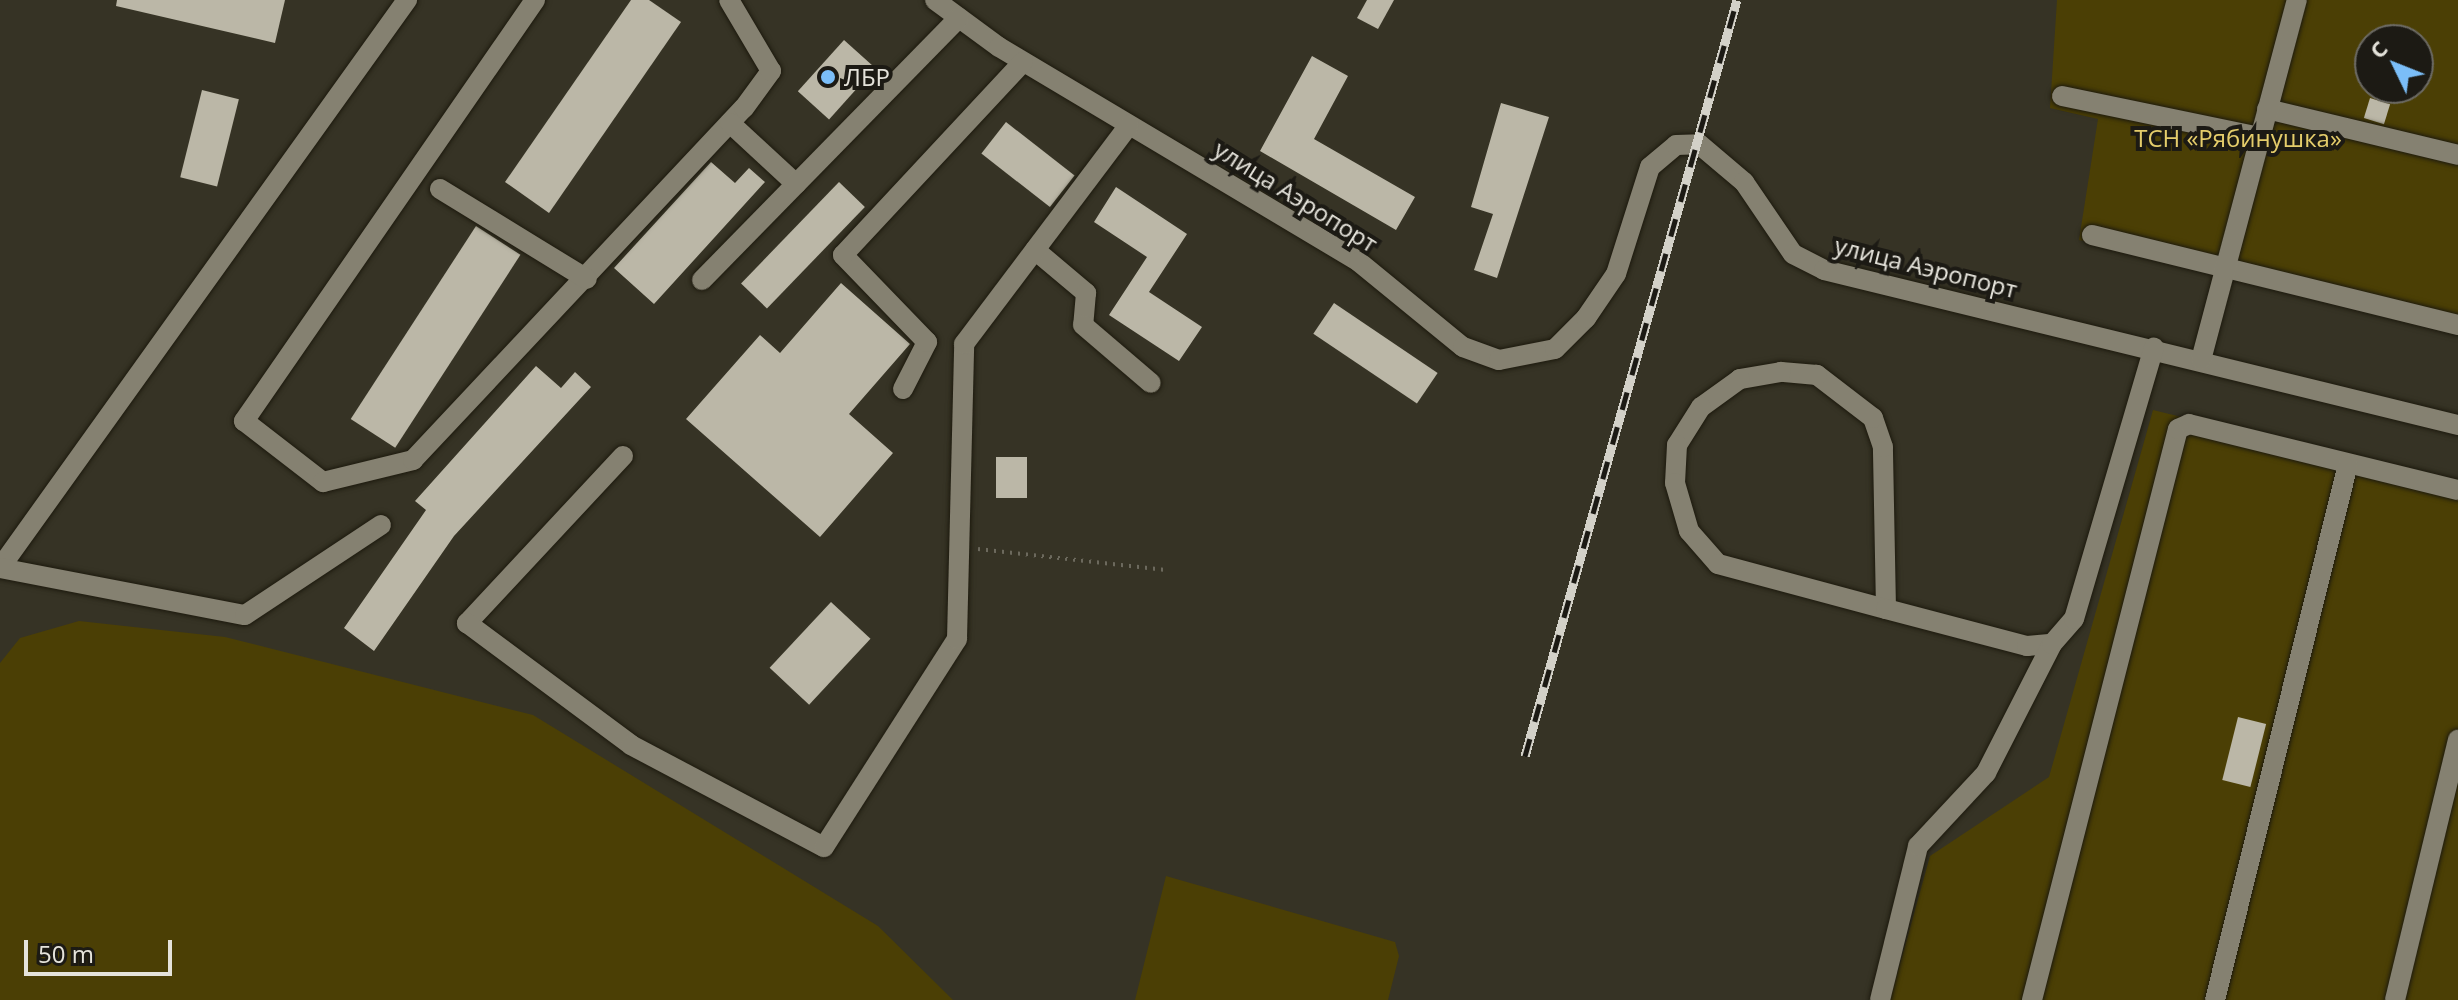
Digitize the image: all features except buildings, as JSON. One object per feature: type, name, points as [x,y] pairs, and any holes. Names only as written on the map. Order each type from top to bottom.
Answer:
[{"type":"street","points":[[381,525],[245,615],[0,568],[407,0]]},
{"type":"street","points":[[535,0],[244,421],[323,482],[413,460],[587,279],[730,123],[771,71],[729,0]]},
{"type":"street","name":"улица Аэропорт","points":[[935,0],[1023,62],[1359,262],[1463,347],[1499,360],[1555,349],[1586,318],[1616,274],[1650,167],[1676,145],[1699,144],[1744,182],[1793,254],[1824,270],[2154,348],[2458,425]]},
{"type":"street","points":[[2201,360],[2297,0]]},
{"type":"street","points":[[702,280],[959,18]]},
{"type":"street","points":[[903,389],[927,342],[843,255],[1023,62]]},
{"type":"street","points":[[2062,96],[2260,137]]},
{"type":"street","points":[[2267,109],[2458,155]]},
{"type":"street","points":[[730,123],[796,184]]},
{"type":"street","points":[[623,456],[467,623],[631,745],[824,847],[957,639],[964,344],[1129,125]]},
{"type":"street","points":[[440,189],[587,279]]},
{"type":"street","points":[[2092,235],[2458,325]]},
{"type":"street","points":[[1035,250],[1086,293],[1083,325],[1151,383]]},
{"type":"street","points":[[1880,1000],[1918,846],[1986,773],[2052,644],[2074,619],[2154,348]]},
{"type":"street","points":[[1886,609],[1884,462],[1873,418],[1817,375],[1781,372],[1740,379],[1701,407],[1677,445],[1675,483],[1689,531],[1718,564],[1886,609],[2027,646],[2052,644]]},
{"type":"street","points":[[2032,1000],[2178,429],[2189,424],[2458,490]]},
{"type":"street","points":[[2215,1000],[2348,464]]},
{"type":"street","points":[[2395,1000],[2458,739]]},
{"type":"path","points":[[959,547],[1166,570]]},
{"type":"green space","name":"ТСН «Рябинушка»","points":[[2057,0],[2458,0],[2458,333],[2079,240],[2098,119],[2050,108]]},
{"type":"green space","points":[[2153,410],[2458,485],[2458,1000],[1890,1000],[1930,856],[2049,777]]},
{"type":"green space","points":[[79,621],[225,637],[533,715],[878,926],[953,1000],[0,1000],[0,663],[20,638]]},
{"type":"green space","points":[[1166,876],[1395,942],[1399,956],[1388,1000],[1135,1000]]},
{"type":"railway","points":[[1525,756],[1737,0]]},
{"type":"place","name":"ЛБР","points":[[828,77]]}]
